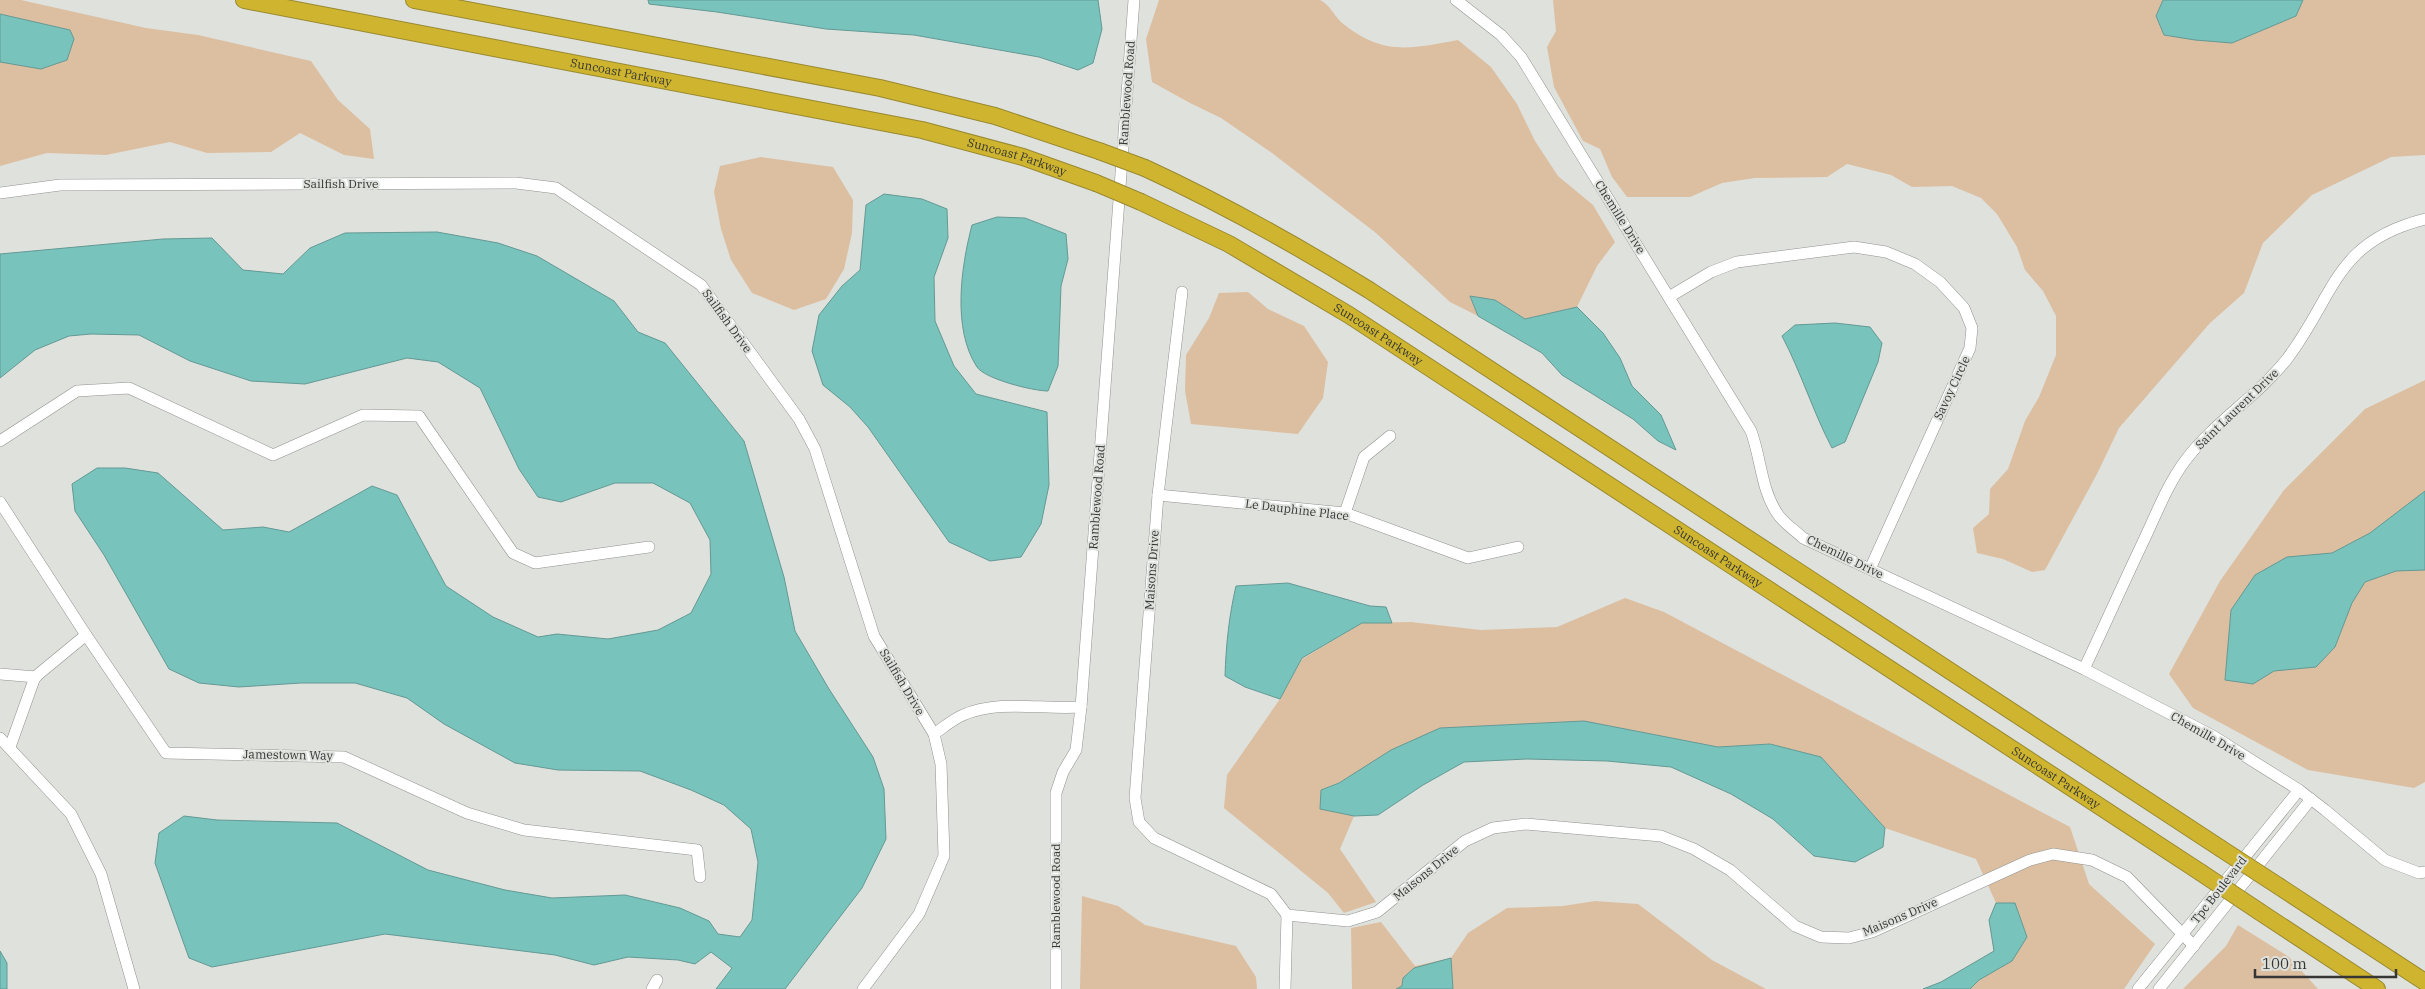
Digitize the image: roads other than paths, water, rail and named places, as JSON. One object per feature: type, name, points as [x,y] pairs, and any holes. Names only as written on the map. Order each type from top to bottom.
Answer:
[{"type":"highway","name":"Suncoast Parkway","points":[[244,0],[922,130],[1022,157],[1096,183],[1141,202],[1229,244],[1349,315],[2377,989]]},
{"type":"highway","points":[[414,0],[880,88],[995,116],[1145,168],[1239,214],[1369,290],[2425,982]]},
{"type":"street","name":"Ramblewood Road","points":[[1056,989],[1056,793],[1063,772],[1076,750],[1081,707],[1134,0]]},
{"type":"street","name":"Chemille Drive","points":[[1456,0],[1501,35],[1521,56],[1751,431],[1758,452],[1765,490],[1778,515],[1803,538],[2084,669],[2213,736],[2299,790],[2385,860],[2419,873],[2425,872]]},
{"type":"street","name":"Sailfish Drive","points":[[0,193],[60,185],[516,183],[556,188],[701,286],[799,418],[815,449],[874,636],[934,734],[941,764],[944,856],[919,914],[863,989]]},
{"type":"street","name":"Saint Laurent Drive","points":[[2084,669],[2165,494],[2184,462],[2210,431],[2257,391],[2285,361],[2306,332],[2332,283],[2347,262],[2372,240],[2399,226],[2425,219]]},
{"type":"street","name":"Savoy Circle","points":[[1669,297],[1711,272],[1737,262],[1854,247],[1886,252],[1915,264],[1940,282],[1964,308],[1972,328],[1970,348],[1870,569]]},
{"type":"street","name":"Maisons Drive","points":[[1182,292],[1158,495],[1135,798],[1139,822],[1154,838],[1272,894],[1287,915],[1348,921],[1377,912],[1465,841],[1493,828],[1526,824],[1661,836],[1694,849],[1730,870],[1795,926],[1821,937],[1849,938],[1872,932],[2030,860],[2053,854],[2092,860],[2127,877],[2194,946]]},
{"type":"street","points":[[0,441],[77,391],[120,388],[129,388],[273,455],[363,415],[419,416],[513,553],[535,563],[650,547]]},
{"type":"street","points":[[1345,513],[1364,457],[1390,436]]},
{"type":"street","name":"Le Dauphine Place","points":[[1158,495],[1345,513],[1468,558],[1518,547]]},
{"type":"street","name":"Jamestown Way","points":[[0,502],[86,635],[166,752],[344,757],[467,813],[524,830],[697,850],[700,877]]},
{"type":"street","points":[[10,747],[36,677],[86,635]]},
{"type":"street","points":[[0,674],[36,677]]},
{"type":"street","points":[[934,734],[962,716],[982,709],[1004,706],[1057,709],[1081,707]]},
{"type":"street","points":[[0,738],[71,814],[101,874],[134,989]]},
{"type":"street","name":"Tpc Boulevard","points":[[2138,989],[2299,790]]},
{"type":"street","name":"Tpc Boulevard","points":[[2159,989],[2311,799]]},
{"type":"street","points":[[1286,989],[1287,915]]},
{"type":"water","points":[[648,0],[1098,0],[1102,29],[1093,63],[1078,70],[1039,57],[914,35],[826,29],[717,12],[649,4]]},
{"type":"water","points":[[2163,0],[2303,0],[2296,16],[2232,43],[2164,35],[2156,16]]},
{"type":"water","points":[[0,14],[70,30],[74,39],[67,60],[41,69],[0,62]]},
{"type":"water","points":[[884,194],[922,199],[947,209],[948,238],[934,277],[935,321],[954,366],[976,394],[1047,412],[1049,485],[1041,524],[1021,557],[990,561],[949,542],[868,427],[850,407],[823,385],[812,351],[819,315],[842,286],[860,270],[866,205]]},
{"type":"water","points":[[997,217],[1025,218],[1066,234],[1068,259],[1061,286],[1058,366],[1048,391],[1010,384],[989,376],[977,367],[969,352],[964,335],[961,297],[962,278],[972,225]]},
{"type":"water","points":[[437,232],[498,243],[537,256],[614,301],[638,332],[665,343],[744,441],[784,577],[795,631],[829,689],[873,757],[884,789],[886,839],[862,888],[785,989],[716,989],[732,968],[711,952],[695,964],[678,960],[628,957],[594,965],[555,955],[385,934],[212,967],[189,958],[155,863],[159,833],[184,816],[217,820],[337,823],[428,870],[505,890],[552,898],[625,895],[680,908],[709,921],[718,934],[740,937],[752,920],[758,862],[751,829],[724,805],[691,790],[640,771],[558,770],[515,763],[444,724],[407,698],[355,683],[301,683],[239,687],[199,683],[169,669],[104,555],[75,511],[72,484],[97,468],[125,468],[158,473],[223,530],[263,527],[289,532],[372,486],[397,495],[446,586],[493,617],[538,637],[557,634],[608,639],[658,630],[691,613],[711,574],[710,540],[690,503],[653,483],[615,483],[561,502],[538,497],[519,469],[480,388],[438,362],[407,358],[305,384],[251,381],[190,361],[139,335],[91,334],[69,336],[35,350],[0,378],[0,254],[163,239],[212,238],[243,270],[283,274],[310,248],[345,233]]},
{"type":"water","points":[[1470,296],[1495,300],[1525,319],[1577,307],[1603,333],[1620,358],[1632,386],[1661,415],[1676,450],[1658,441],[1633,419],[1562,375],[1542,353],[1478,316]]},
{"type":"water","points":[[1835,323],[1870,327],[1882,343],[1878,362],[1845,442],[1832,448],[1782,336],[1795,325]]},
{"type":"water","points":[[2425,491],[2425,570],[2396,571],[2365,582],[2352,603],[2335,647],[2316,667],[2274,671],[2253,684],[2225,680],[2231,610],[2255,575],[2287,557],[2332,553],[2370,533]]},
{"type":"water","points":[[1288,583],[1370,606],[1386,607],[1392,623],[1362,623],[1302,658],[1280,699],[1245,687],[1225,676],[1226,653],[1236,586]]},
{"type":"water","points":[[1584,721],[1718,747],[1770,744],[1821,757],[1885,828],[1883,847],[1855,862],[1814,856],[1773,819],[1731,794],[1671,767],[1607,761],[1527,759],[1464,762],[1423,785],[1378,815],[1354,816],[1320,809],[1321,790],[1339,783],[1391,750],[1440,728]]},
{"type":"water","points":[[1996,903],[2015,903],[2027,937],[2012,961],[1979,980],[1970,989],[1923,989],[1941,982],[1994,951],[1989,920]]},
{"type":"water","points":[[0,951],[7,963],[7,989],[0,989]]},
{"type":"water","points":[[1451,958],[1453,989],[1396,989],[1402,986],[1403,978],[1414,968]]}]
